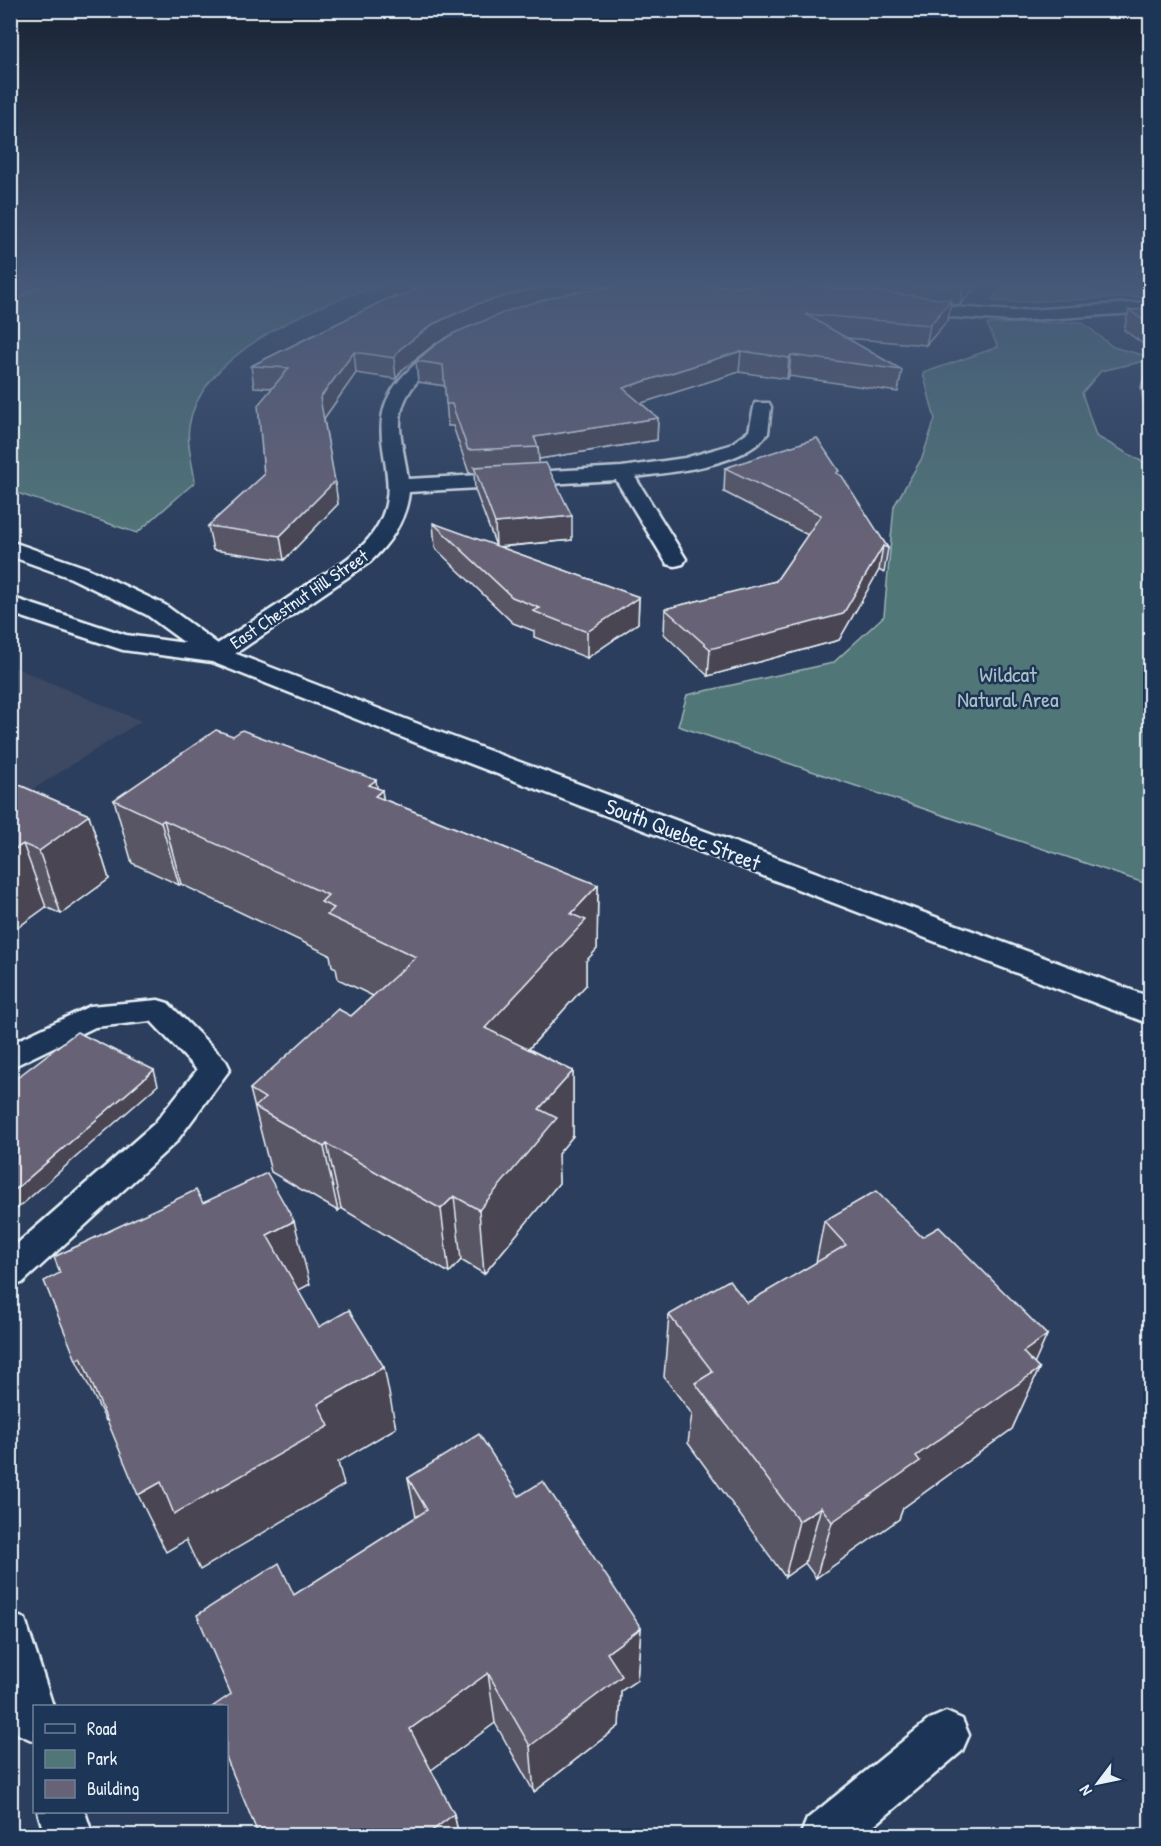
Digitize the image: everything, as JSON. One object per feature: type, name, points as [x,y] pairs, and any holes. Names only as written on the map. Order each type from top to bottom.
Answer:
[{"type":"street","name":"East Chestnut Hill Street","points":[[217,655],[339,575],[373,549],[389,525],[401,486],[389,426],[392,406],[404,384],[417,372]]},
{"type":"street","points":[[401,486],[622,473],[687,464],[736,449],[758,433],[762,407]]},
{"type":"street","points":[[622,473],[675,559]]},
{"type":"street","name":"South Quebec Street","points":[[10,548],[79,573],[156,610],[217,655]]},
{"type":"street","name":"South Quebec Street","points":[[10,604],[43,617],[123,642],[217,655],[429,738],[1150,1011]]},
{"type":"lane","points":[[10,1057],[90,1017],[158,1010],[215,1069],[165,1133],[10,1272]]},
{"type":"lane","points":[[10,1634],[33,1714]]},
{"type":"lane","points":[[824,1836],[946,1735]]},
{"type":"lane","points":[[62,1813],[69,1836]]},
{"type":"shaded area","points":[[11,666],[141,721],[11,803]]},
{"type":"green space","points":[[11,372],[218,372],[198,401],[189,427],[189,447],[195,482],[137,533],[11,491]]},
{"type":"green space","name":"Wildcat Natural Area","points":[[1100,372],[1082,393],[1096,436],[1150,466],[1150,885],[678,726],[687,695],[833,663],[884,616],[894,506],[922,458],[935,419],[923,373]]},
{"type":"building","points":[[286,372],[339,372],[320,398],[335,481],[280,536],[208,526],[264,475],[258,405]]},
{"type":"building","points":[[444,372],[674,372],[623,388],[658,418],[534,437],[538,447],[468,450],[452,404],[446,404]]},
{"type":"building","points":[[817,438],[839,471],[836,473],[842,476],[888,548],[883,546],[843,614],[710,649],[665,609],[776,581],[821,515],[725,468]]},
{"type":"building","points":[[546,463],[572,516],[495,523],[474,467]]},
{"type":"building","points":[[433,523],[639,597],[587,632],[533,611],[540,608],[512,597]]},
{"type":"building","points":[[216,730],[233,736],[242,730],[376,780],[369,785],[382,790],[375,796],[598,885],[571,914],[586,920],[485,1028],[573,1071],[539,1109],[557,1118],[479,1210],[454,1196],[441,1209],[327,1144],[324,1147],[255,1107],[265,1098],[250,1089],[338,1009],[351,1016],[416,957],[327,915],[334,908],[321,902],[328,895],[164,820],[161,822],[114,800]]},
{"type":"building","points":[[10,781],[89,815],[39,851],[23,844],[10,852]]},
{"type":"building","points":[[77,1032],[154,1070],[10,1194],[10,1083]]},
{"type":"building","points":[[267,1173],[294,1221],[267,1235],[319,1327],[349,1310],[384,1367],[318,1404],[329,1426],[174,1514],[161,1482],[138,1495],[81,1357],[76,1360],[44,1281],[60,1273],[54,1257],[196,1190],[203,1203]]},
{"type":"building","points":[[876,1191],[922,1237],[939,1227],[1047,1335],[1023,1352],[1039,1369],[916,1456],[920,1461],[832,1522],[821,1507],[799,1521],[695,1383],[713,1372],[669,1315],[729,1280],[747,1303],[846,1245],[824,1221]]},
{"type":"building","points":[[479,1434],[519,1496],[543,1481],[641,1628],[607,1653],[622,1676],[530,1746],[488,1673],[410,1729],[454,1814],[425,1836],[259,1836],[228,1762],[228,1705],[215,1705],[231,1694],[197,1615],[279,1563],[294,1595],[427,1510],[408,1478]]}]
